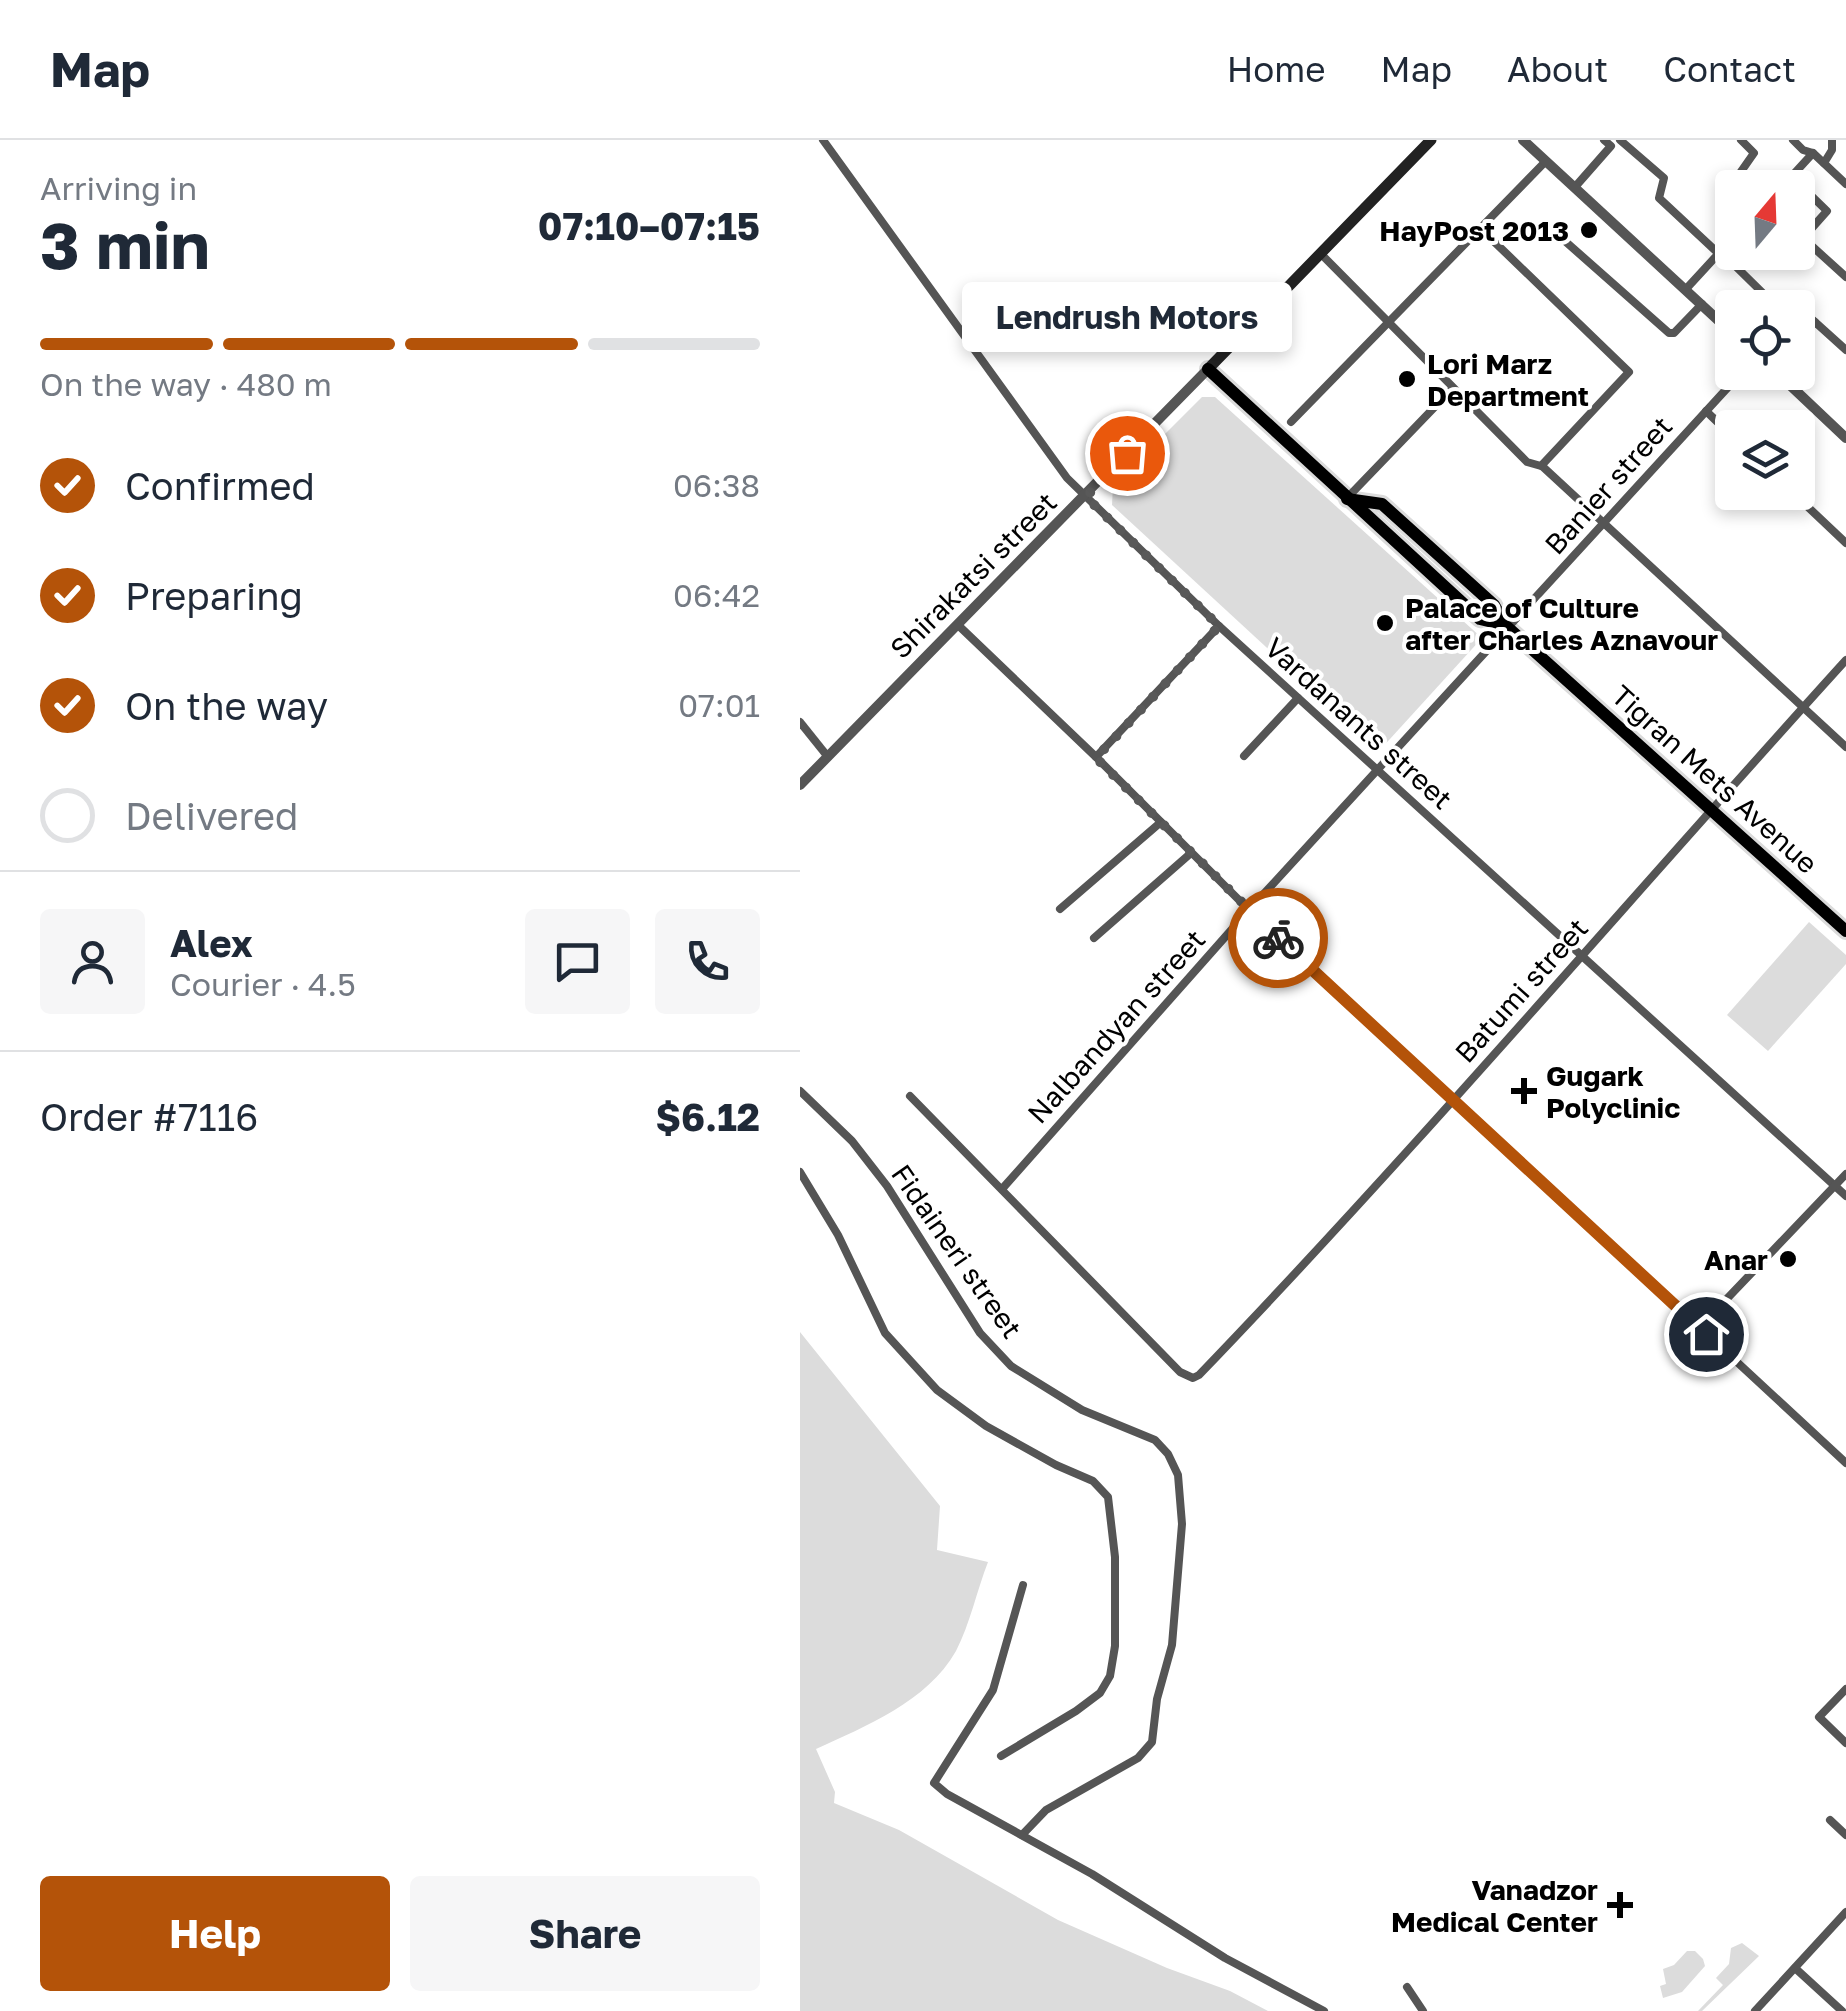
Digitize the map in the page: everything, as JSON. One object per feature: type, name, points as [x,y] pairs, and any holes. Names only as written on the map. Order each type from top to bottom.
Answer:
[{"type":"main road","name":"Shirakatsi street","points":[[1208,369],[1431,140]]},
{"type":"main road","points":[[1208,369],[1346,498]]},
{"type":"main road","name":"Tigran Mets Avenue","points":[[1346,498],[1480,619],[1507,627]]},
{"type":"main road","name":"Tigran Mets Avenue","points":[[1346,498],[1382,504],[1494,605],[1507,627],[1846,931]]},
{"type":"street","name":"Vardanants street","points":[[823,140],[1066,478],[1219,626],[1846,1196]]},
{"type":"street","points":[[1523,140],[1715,317]]},
{"type":"street","points":[[1741,140],[1754,152],[1742,170]]},
{"type":"street","points":[[1793,140],[1846,184]]},
{"type":"street","points":[[1824,163],[1832,150],[1832,140]]},
{"type":"street","points":[[1574,187],[1613,142],[1664,178],[1659,198],[1715,248]]},
{"type":"street","points":[[1797,170],[1813,153]]},
{"type":"street","points":[[1290,422],[1546,161]]},
{"type":"street","points":[[1815,199],[1828,212],[1815,226]]},
{"type":"street","points":[[1481,229],[1630,372],[1542,466]]},
{"type":"street","points":[[1566,242],[1668,333],[1674,333],[1702,304]]},
{"type":"street","points":[[1815,248],[1846,277]]},
{"type":"street","points":[[1320,253],[1527,462],[1542,466],[1846,747]]},
{"type":"street","points":[[1686,290],[1715,258]]},
{"type":"street","points":[[1738,270],[1758,290]]},
{"type":"street","points":[[1815,322],[1846,350]]},
{"type":"street","name":"Shirakatsi street","points":[[800,786],[1208,369]]},
{"type":"street","points":[[1346,498],[1452,389]]},
{"type":"street","name":"Banier street","points":[[1507,627],[1725,390]]},
{"type":"street","points":[[1795,390],[1846,438]]},
{"type":"street","points":[[1706,411],[1715,420]]},
{"type":"street","points":[[1811,510],[1846,543]]},
{"type":"street","points":[[958,625],[1249,910],[1846,1464]]},
{"type":"street","points":[[1096,758],[1219,626]]},
{"type":"street","name":"Nalbandyan street","points":[[1002,1189],[1507,627]]},
{"type":"street","name":"Batumi street","points":[[1002,1189],[1180,1372],[1193,1378],[1199,1375],[1453,1100],[1846,660]]},
{"type":"street","points":[[1244,756],[1298,698]]},
{"type":"street","points":[[800,722],[828,758]]},
{"type":"street","points":[[1060,908],[1161,822]]},
{"type":"street","points":[[1094,938],[1191,853]]},
{"type":"street","name":"Fidaineri street","points":[[800,1091],[852,1141],[887,1186],[980,1333],[1011,1366],[1082,1410],[1155,1440],[1168,1454],[1178,1475],[1182,1524],[1172,1645],[1157,1699],[1152,1742],[1138,1758],[1046,1810],[1022,1835]]},
{"type":"street","points":[[910,1096],[1002,1189]]},
{"type":"street","points":[[800,1172],[838,1235],[885,1333],[937,1390],[986,1426],[1093,1481],[1108,1497],[1115,1556],[1115,1646],[1110,1676],[1100,1692],[1076,1711],[1001,1756]]},
{"type":"street","points":[[1700,1328],[1846,1174]]},
{"type":"street","points":[[1024,1585],[993,1690],[934,1783],[1092,1874],[1225,1958],[1324,2011]]},
{"type":"street","points":[[1846,1689],[1819,1717],[1846,1743]]},
{"type":"street","points":[[1830,1820],[1846,1835]]},
{"type":"street","points":[[1755,2011],[1846,1912]]},
{"type":"street","points":[[1794,1968],[1842,2011]]},
{"type":"street","points":[[1406,1987],[1423,2011]]},
{"type":"shaded area","points":[[1202,397],[1215,397],[1482,638],[1379,751],[1112,505],[1113,486]]},
{"type":"shaded area","points":[[1809,922],[1846,955],[1846,964],[1768,1051],[1727,1015]]},
{"type":"shaded area","points":[[800,1332],[940,1506],[937,1550],[988,1562],[961,1641],[944,1669],[894,1710],[816,1749],[835,1792],[834,1803],[899,1830],[1058,1920],[1230,1991],[1268,2011],[800,2011]]},
{"type":"shaded area","points":[[1742,1943],[1759,1956],[1698,2011],[1723,1985],[1716,1978],[1729,1964],[1731,1948]]},
{"type":"shaded area","points":[[1687,1951],[1695,1951],[1705,1966],[1682,1992],[1663,1998],[1663,1969],[1674,1965]]},
{"type":"way so far","points":[[1127,453],[1086,497],[1219,626],[1096,758],[1278,938]]},
{"type":"place","name":"HayPost 2013","points":[[1589,230]]},
{"type":"place","name":"Lori Marz Department","points":[[1407,379]]},
{"type":"place","name":"Lendrush Motors","points":[[1127,453]]},
{"type":"place","name":"Palace of Culture after Charles Aznavour","points":[[1385,623]]},
{"type":"place","name":"Gugark Polyclinic","points":[[1524,1091]]},
{"type":"place","name":"Anar","points":[[1788,1259]]},
{"type":"place","name":"Vanadzor Medical Center","points":[[1620,1905]]},
{"type":"route","points":[[1278,938],[1706,1334]]}]
